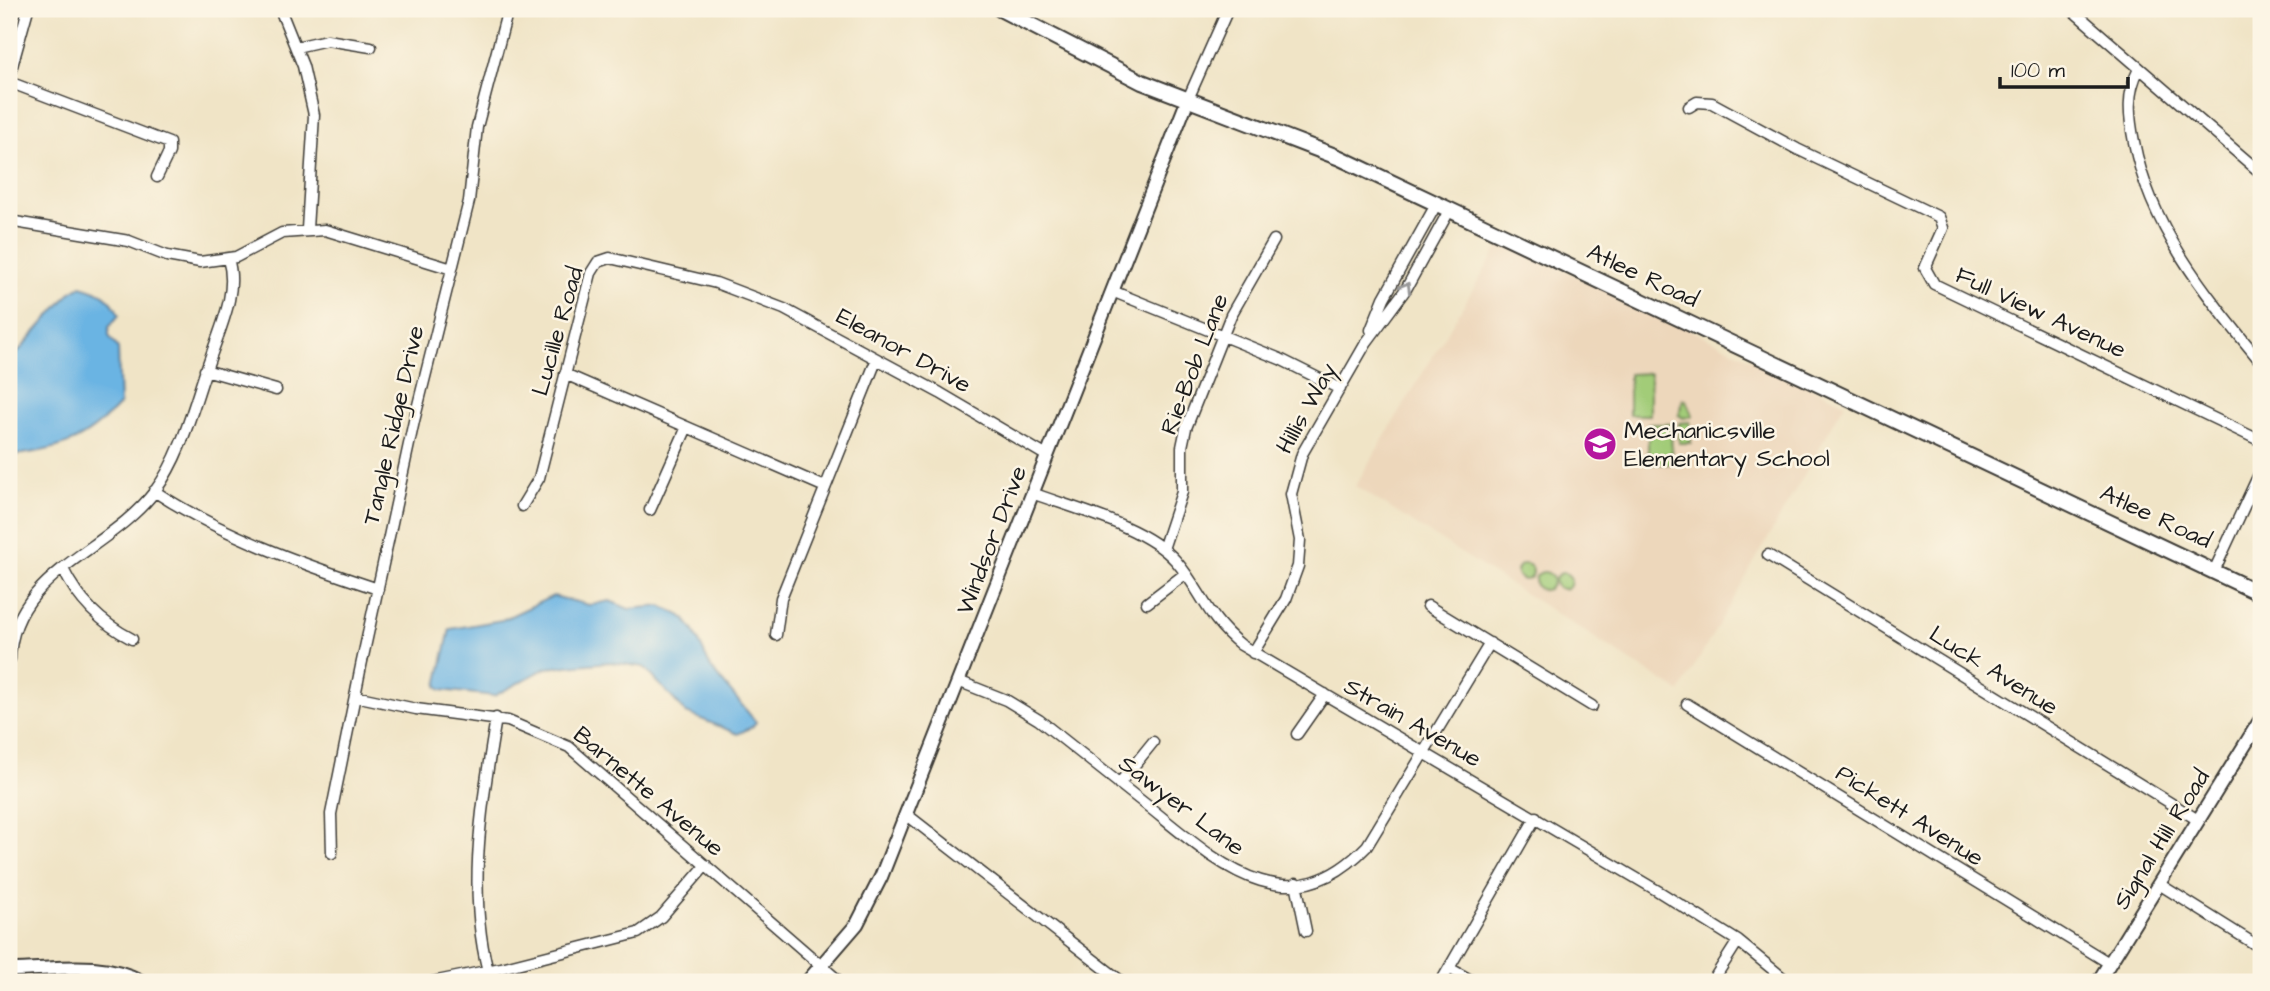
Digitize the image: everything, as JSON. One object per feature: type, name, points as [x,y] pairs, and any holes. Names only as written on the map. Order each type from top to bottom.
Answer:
[{"type":"main road","name":"Atlee Road","points":[[1000,9],[1142,82],[1340,158],[2214,569],[2261,594]]},
{"type":"street","points":[[28,9],[9,79],[169,143],[169,152],[157,177]]},
{"type":"street","points":[[280,9],[296,47],[314,115],[307,229]]},
{"type":"street","name":"Tangle Ridge Drive","points":[[332,853],[331,814],[355,696],[414,421],[469,201],[477,127],[508,9]]},
{"type":"street","points":[[1188,99],[1228,9]]},
{"type":"street","points":[[2071,9],[2261,173]]},
{"type":"street","points":[[296,47],[327,40],[371,47]]},
{"type":"street","points":[[2139,69],[2129,96],[2131,127],[2138,167],[2153,208],[2186,265],[2261,362]]},
{"type":"street","name":"Windsor Drive","points":[[807,982],[866,908],[906,814],[1188,99]]},
{"type":"street","name":"Full View Avenue","points":[[1689,107],[1697,102],[1712,103],[1797,149],[1927,210],[1940,218],[1943,225],[1925,268],[1934,284],[2261,441]]},
{"type":"street","name":"Hillis Way","points":[[1253,653],[1295,579],[1300,553],[1292,505],[1292,483],[1302,453],[1366,343],[1384,298],[1443,206]]},
{"type":"street","points":[[9,221],[129,241],[185,260],[229,260],[282,233],[307,229],[340,233],[452,269]]},
{"type":"street","name":"Rie-Bob Lane","points":[[1163,549],[1182,492],[1184,435],[1222,336],[1274,240]]},
{"type":"street","name":"Lucille Road","points":[[522,506],[539,478],[591,273],[604,259],[679,272],[736,290]]},
{"type":"street","points":[[10,659],[19,615],[34,594],[125,522],[154,491],[174,458],[229,298],[232,272],[229,260]]},
{"type":"street","name":"Eleanor Drive","points":[[736,290],[784,309],[876,361],[940,393],[1046,456]]},
{"type":"street","points":[[1112,291],[1280,359],[1340,389]]},
{"type":"street","points":[[776,635],[781,598],[876,361]]},
{"type":"street","points":[[205,370],[276,390]]},
{"type":"street","points":[[565,374],[825,487]]},
{"type":"street","points":[[650,510],[687,427]]},
{"type":"street","points":[[2214,569],[2261,470]]},
{"type":"street","points":[[154,491],[194,515],[302,562],[378,589]]},
{"type":"street","name":"Strain Avenue","points":[[1032,493],[1123,527],[1163,549],[1185,573],[1215,622],[1253,653],[1535,817],[1738,941],[1788,982]]},
{"type":"street","name":"Luck Avenue","points":[[1768,555],[2199,820]]},
{"type":"street","points":[[63,569],[75,590],[97,616],[132,639]]},
{"type":"street","points":[[1146,603],[1185,573]]},
{"type":"street","points":[[1428,606],[1592,706]]},
{"type":"street","name":"Sawyer Lane","points":[[958,681],[1021,708],[1228,869],[1267,884],[1296,883],[1338,870],[1361,852],[1376,833],[1422,751],[1490,643]]},
{"type":"street","points":[[1297,734],[1325,694]]},
{"type":"street","name":"Barnette Avenue","points":[[355,696],[415,709],[496,718],[528,727],[569,747],[840,982]]},
{"type":"street","name":"Pickett Avenue","points":[[1687,704],[2109,963]]},
{"type":"street","points":[[491,982],[479,915],[478,851],[485,778],[496,718]]},
{"type":"street","name":"Signal Hill Road","points":[[2098,982],[2261,719]]},
{"type":"street","points":[[1119,783],[1153,742]]},
{"type":"street","points":[[906,814],[1122,982]]},
{"type":"street","points":[[1441,982],[1535,817]]},
{"type":"street","points":[[432,982],[488,971],[638,933],[661,917],[706,865]]},
{"type":"street","points":[[1296,883],[1306,931]]},
{"type":"street","points":[[2159,884],[2261,948]]},
{"type":"street","points":[[1712,982],[1738,941]]},
{"type":"street","points":[[9,970],[80,966],[143,982]]},
{"type":"street","points":[[1449,968],[1474,982]]},
{"type":"shaded area","name":"Mechanicsville Elementary School","points":[[1502,241],[1845,403],[1680,692],[1355,486]]},
{"type":"green space","points":[[1650,373],[1650,415],[1629,415],[1629,374]]},
{"type":"green space","points":[[1683,399],[1693,416],[1683,418],[1679,415]]},
{"type":"green space","points":[[1690,422],[1691,443],[1679,443],[1679,423]]},
{"type":"green space","points":[[1648,424],[1671,424],[1672,464],[1648,464]]},
{"type":"green space","points":[[1525,564],[1531,566],[1531,578],[1525,580],[1519,578],[1517,572],[1519,566]]},
{"type":"green space","points":[[1544,572],[1550,575],[1553,581],[1550,587],[1544,590],[1538,587],[1535,581],[1538,575]]},
{"type":"green space","points":[[1563,573],[1569,575],[1569,587],[1563,589],[1557,587],[1555,581],[1557,575]]},
{"type":"water","points":[[81,286],[104,296],[113,304],[119,315],[109,327],[109,336],[118,348],[120,404],[94,428],[70,442],[43,451],[9,456],[9,362],[70,293]]},
{"type":"water","points":[[553,596],[589,605],[610,601],[629,609],[661,606],[683,617],[694,631],[711,668],[756,722],[738,734],[686,713],[644,667],[610,662],[546,668],[494,696],[441,690],[437,686],[450,629],[502,620]]},
{"type":"place","name":"Mechanicsville Elementary School","points":[[1600,444]]}]
